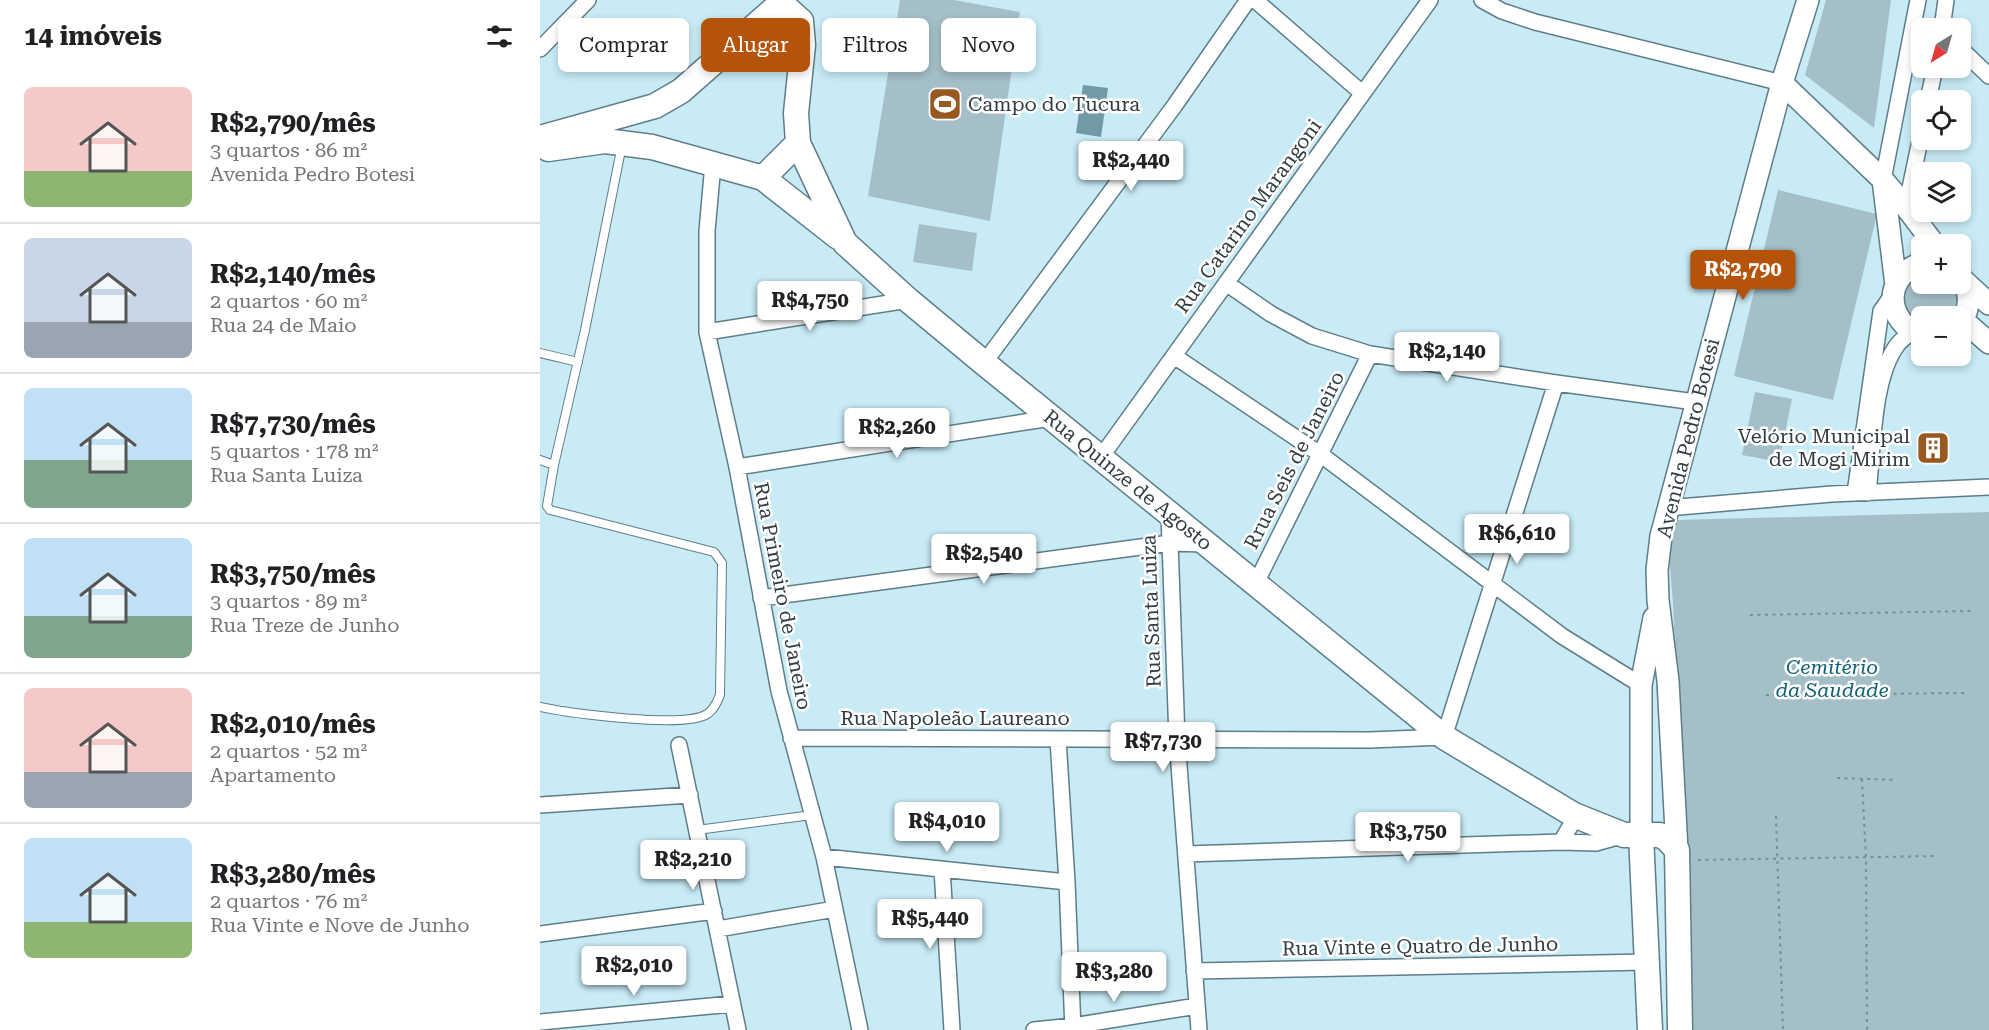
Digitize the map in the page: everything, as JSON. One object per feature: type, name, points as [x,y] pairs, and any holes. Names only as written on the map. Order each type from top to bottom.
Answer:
[{"type":"main road","name":"Avenida Pedro Botesi","points":[[1680,1030],[1687,855],[1658,600],[1657,570],[1661,536],[1782,83],[1808,0]]},
{"type":"main road","name":"Rua Quinze de Agosto","points":[[782,1],[801,21],[803,45],[796,113],[798,143],[845,243],[908,300],[984,363],[1444,736],[1574,814],[1632,835],[1660,835],[1687,855]]},
{"type":"main road","points":[[540,138],[655,106],[681,90],[782,1]]},
{"type":"main road","points":[[1782,83],[1883,180],[1926,234]]},
{"type":"main road","points":[[652,147],[655,106]]},
{"type":"main road","points":[[622,144],[629,115]]},
{"type":"main road","points":[[540,151],[605,141],[652,147],[763,178],[845,243]]},
{"type":"main road","points":[[763,178],[798,143]]},
{"type":"main road","points":[[1883,180],[1896,314],[1902,324],[1911,330]]},
{"type":"main road","points":[[1894,289],[1903,274],[1911,268]]},
{"type":"main road","points":[[1971,287],[1989,304]]},
{"type":"main road","points":[[1971,328],[1989,343]]},
{"type":"main road","name":"Avenida Pedro Botesi","points":[[1650,1030],[1647,962],[1632,835],[1641,685],[1658,600]]},
{"type":"street","points":[[540,49],[588,0]]},
{"type":"street","points":[[984,363],[1174,105],[1248,0]]},
{"type":"street","points":[[1255,0],[1362,93]]},
{"type":"street","name":"Rua Catarino Marangoni","points":[[1101,457],[1430,0]]},
{"type":"street","points":[[1482,0],[1502,11],[1535,22],[1782,83]]},
{"type":"street","points":[[1915,18],[1918,0]]},
{"type":"street","points":[[1943,18],[1946,0]]},
{"type":"street","points":[[1883,180],[1911,41]]},
{"type":"street","points":[[1971,59],[1989,76]]},
{"type":"street","points":[[1906,207],[1918,150]]},
{"type":"street","name":"Rua Primeiro de Janeiro","points":[[713,164],[707,231],[707,332],[737,467],[779,691],[824,856],[860,1030]]},
{"type":"street","points":[[1226,283],[1271,314],[1312,336],[1370,354],[1695,402]]},
{"type":"street","points":[[1862,493],[1881,311],[1894,289]]},
{"type":"street","points":[[707,332],[908,300]]},
{"type":"street","points":[[1862,493],[1880,385],[1888,362],[1898,344],[1911,337]]},
{"type":"street","name":"Rrua Seis de Janeiro","points":[[1255,585],[1370,354]]},
{"type":"street","points":[[1174,356],[1320,454],[1562,636],[1641,685]]},
{"type":"street","points":[[1444,736],[1556,383]]},
{"type":"street","points":[[737,467],[1051,418]]},
{"type":"street","points":[[1667,508],[1862,493],[1989,487]]},
{"type":"street","name":"Rua Santa Luiza","points":[[1169,514],[1177,739],[1199,1030]]},
{"type":"street","points":[[760,598],[1170,543],[1206,544]]},
{"type":"street","name":"Rua Napoleão Laureano","points":[[791,738],[1370,740],[1444,736]]},
{"type":"street","points":[[1058,739],[1073,1028]]},
{"type":"street","points":[[679,745],[738,1030]]},
{"type":"street","points":[[540,805],[690,795]]},
{"type":"street","points":[[1561,842],[1574,814]]},
{"type":"street","points":[[1185,854],[1561,842],[1596,843],[1632,835]]},
{"type":"street","points":[[824,856],[1067,882]]},
{"type":"street","points":[[942,869],[952,1030]]},
{"type":"street","points":[[718,929],[834,909]]},
{"type":"street","points":[[540,934],[714,910]]},
{"type":"street","name":"Rua Vinte e Quatro de Junho","points":[[1194,971],[1647,962]]},
{"type":"street","points":[[540,1022],[732,1004]]},
{"type":"street","points":[[1034,1030],[1073,1028],[1197,1006]]},
{"type":"lane","points":[[540,706],[635,720],[693,719],[707,714],[715,707],[720,695],[722,563],[714,552],[550,510],[547,506],[622,144]]},
{"type":"lane","points":[[540,353],[578,362]]},
{"type":"lane","points":[[540,460],[554,465]]},
{"type":"lane","points":[[698,830],[812,815]]},
{"type":"path","points":[[1750,615],[1972,611]]},
{"type":"path","points":[[1766,695],[1968,693]]},
{"type":"path","points":[[1837,778],[1897,780]]},
{"type":"path","points":[[1862,779],[1866,858],[1867,1030]]},
{"type":"path","points":[[1776,816],[1783,1030]]},
{"type":"path","points":[[1687,855],[1778,859],[1936,856]]},
{"type":"green space","name":"Campo do Tucura","points":[[900,0],[954,0],[1020,12],[1019,18],[941,18],[941,72],[1011,72],[990,221],[868,196],[888,72],[929,72],[929,18],[897,18]]},
{"type":"green space","points":[[1826,0],[1891,0],[1874,128],[1805,75]]},
{"type":"green space","points":[[1778,190],[1877,214],[1833,400],[1734,376]]},
{"type":"green space","points":[[919,224],[977,233],[972,271],[913,262]]},
{"type":"green space","points":[[1911,280],[1911,294],[1958,294],[1960,300],[1958,306],[1911,306],[1911,322],[1908,320],[1900,292]]},
{"type":"green space","points":[[1755,392],[1792,399],[1779,462],[1742,455]]},
{"type":"green space","name":"Cemitério da Saudade","points":[[1989,512],[1989,1030],[1691,1030],[1673,603],[1668,542],[1677,520]]},
{"type":"shaded area","points":[[1083,85],[1108,88],[1101,137],[1076,133]]},
{"type":"place","name":"Campo do Tucura","points":[[945,104]]},
{"type":"place","name":"Velório Municipal de Mogi Mirim","points":[[1933,448]]}]
